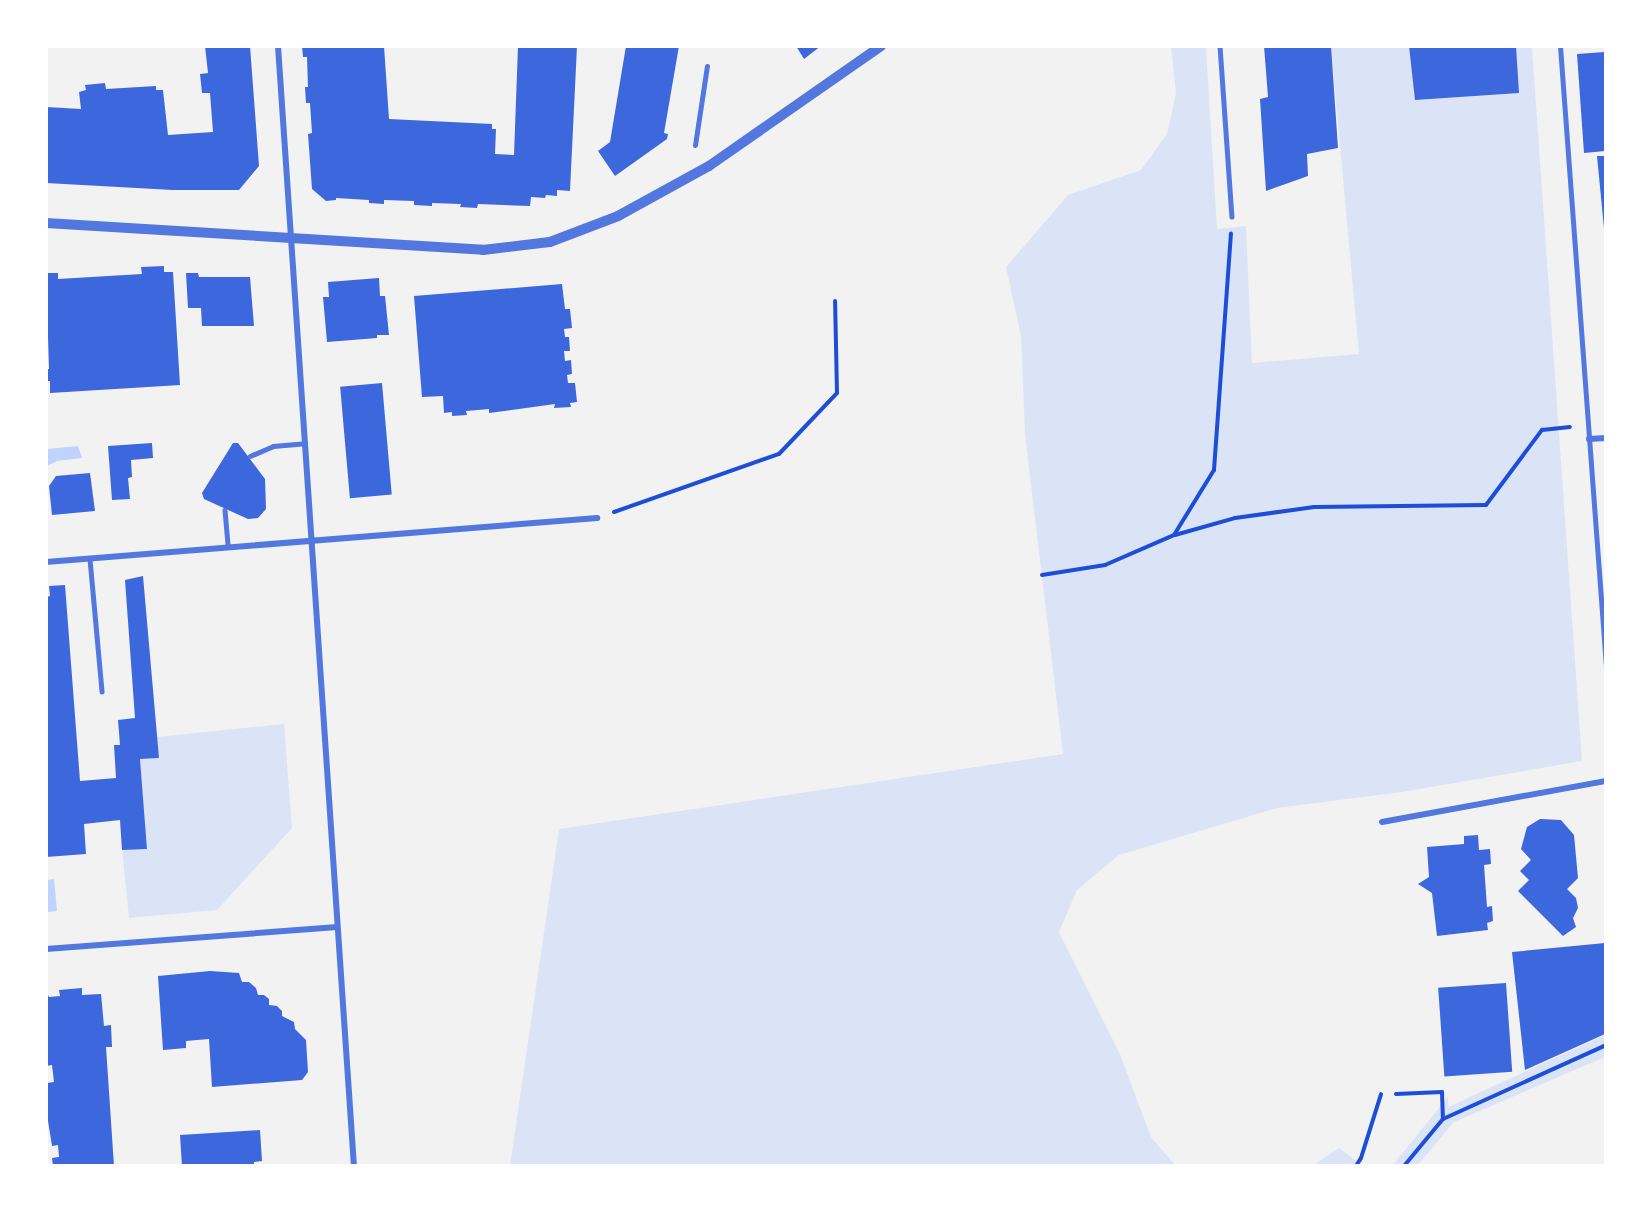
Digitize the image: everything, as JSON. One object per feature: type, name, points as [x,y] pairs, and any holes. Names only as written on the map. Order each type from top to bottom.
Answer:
[{"type":"street","points":[[278,46],[354,1166]]},
{"type":"street","points":[[46,223],[483,250],[550,242],[618,216],[709,166],[881,46]]},
{"type":"street","points":[[1560,46],[1605,666]]},
{"type":"street","points":[[695,145],[706,66]]},
{"type":"street","points":[[1589,440],[1605,438]]},
{"type":"street","points":[[46,562],[228,545],[597,519]]},
{"type":"street","points":[[1382,822],[1605,781]]},
{"type":"street","points":[[46,949],[337,927]]},
{"type":"lane","points":[[1220,46],[1232,217]]},
{"type":"lane","points":[[250,456],[273,446],[305,443]]},
{"type":"lane","points":[[225,510],[228,545]]},
{"type":"lane","points":[[90,559],[102,691]]},
{"type":"path","points":[[1174,535],[1214,470],[1232,217]]},
{"type":"path","points":[[597,519],[779,454],[837,393],[835,301]]},
{"type":"path","points":[[1042,575],[1105,565],[1174,535],[1235,518],[1314,507],[1486,505],[1542,430],[1588,425]]},
{"type":"path","points":[[1404,1166],[1443,1119],[1605,1045]]},
{"type":"path","points":[[1396,1094],[1442,1092],[1443,1119]]},
{"type":"path","points":[[1356,1166],[1361,1158],[1381,1094]]},
{"type":"shaded area","points":[[1171,47],[1206,47],[1217,229],[1246,226],[1252,363],[1359,354],[1331,47],[1532,47],[1582,761],[1402,792],[1277,808],[1119,855],[1077,890],[1059,932],[1120,1054],[1151,1137],[1175,1165],[510,1166],[559,829],[1063,754],[1025,434],[1021,336],[1006,267],[1068,195],[1141,170],[1167,134],[1176,93]]},
{"type":"shaded area","points":[[284,724],[292,828],[217,910],[129,918],[122,850],[147,848],[140,759],[159,758],[157,737]]},
{"type":"shaded area","points":[[1605,1035],[1605,1057],[1454,1122],[1418,1165],[1392,1166],[1448,1097],[1448,1107]]},
{"type":"shaded area","points":[[1339,1148],[1361,1165],[1312,1166]]},
{"type":"water","points":[[78,446],[82,458],[57,461],[47,466],[47,449]]},
{"type":"water","points":[[54,879],[57,911],[47,912],[47,880]]},
{"type":"building","points":[[205,46],[250,46],[259,166],[239,190],[173,190],[46,183],[46,107],[81,109],[79,92],[86,90],[85,85],[105,83],[106,89],[156,86],[156,90],[163,90],[168,135],[213,132],[210,93],[202,93],[200,74],[208,73]]},
{"type":"building","points":[[302,46],[384,46],[389,119],[492,124],[492,129],[496,129],[495,154],[514,155],[518,46],[577,46],[570,191],[557,190],[557,196],[546,195],[545,198],[531,197],[530,206],[478,204],[477,208],[460,207],[461,204],[414,205],[414,201],[384,200],[384,204],[369,203],[369,200],[336,198],[336,200],[326,201],[312,189],[308,134],[312,133],[310,103],[306,103],[305,87],[308,87],[307,57],[303,57]]},
{"type":"building","points":[[626,46],[679,46],[664,133],[668,134],[667,139],[615,176],[598,151],[610,142]]},
{"type":"building","points":[[796,46],[821,46],[804,59]]},
{"type":"building","points":[[1264,46],[1331,46],[1338,148],[1307,154],[1308,176],[1266,191],[1260,99],[1268,97]]},
{"type":"building","points":[[1409,46],[1516,46],[1519,93],[1415,100]]},
{"type":"building","points":[[1605,52],[1605,151],[1584,153],[1577,54]]},
{"type":"building","points":[[1597,156],[1605,156],[1605,228],[1604,228]]},
{"type":"building","points":[[164,266],[164,272],[173,272],[180,385],[50,393],[50,381],[46,381],[46,369],[49,369],[46,273],[58,273],[58,279],[142,274],[141,267]]},
{"type":"building","points":[[186,273],[198,273],[199,277],[250,277],[254,326],[202,326],[201,308],[188,308]]},
{"type":"building","points":[[379,278],[380,296],[385,296],[389,335],[327,342],[323,297],[329,297],[328,282]]},
{"type":"building","points":[[562,284],[565,309],[570,309],[572,328],[564,329],[565,337],[569,337],[570,351],[564,351],[565,361],[571,360],[572,374],[567,375],[568,383],[575,383],[577,402],[570,403],[571,407],[554,408],[555,404],[489,413],[489,409],[466,411],[467,415],[452,416],[452,412],[444,413],[443,396],[422,397],[414,296]]},
{"type":"building","points":[[382,383],[392,495],[350,498],[340,387]]},
{"type":"building","points":[[152,443],[153,458],[131,460],[132,477],[128,478],[130,499],[112,500],[108,446]]},
{"type":"building","points":[[233,443],[238,443],[265,479],[266,509],[258,518],[248,519],[204,499],[202,493]]},
{"type":"building","points":[[90,473],[95,511],[52,515],[49,486],[56,476]]},
{"type":"building","points":[[143,576],[159,758],[140,759],[147,849],[122,850],[120,820],[84,824],[86,854],[46,857],[46,597],[50,596],[49,586],[65,585],[80,781],[116,778],[114,745],[120,745],[118,720],[135,718],[125,580]]},
{"type":"building","points":[[1540,819],[1561,820],[1574,835],[1578,878],[1567,889],[1576,898],[1578,908],[1573,918],[1576,927],[1563,936],[1518,891],[1529,880],[1520,871],[1531,860],[1521,849],[1527,827]]},
{"type":"building","points":[[1478,835],[1479,850],[1490,849],[1491,864],[1484,865],[1487,907],[1492,906],[1493,921],[1487,923],[1488,930],[1437,936],[1432,893],[1418,884],[1429,877],[1427,847],[1464,844],[1464,836]]},
{"type":"building","points":[[1605,943],[1605,1034],[1525,1070],[1512,952]]},
{"type":"building","points":[[210,971],[239,973],[242,982],[249,982],[256,988],[258,995],[264,995],[269,999],[269,1005],[277,1006],[282,1011],[282,1016],[294,1022],[295,1029],[306,1040],[308,1072],[302,1080],[212,1087],[209,1039],[186,1041],[186,1048],[163,1050],[158,976]]},
{"type":"building","points":[[1506,983],[1512,1072],[1444,1077],[1438,988]]},
{"type":"building","points":[[82,988],[82,995],[101,994],[104,1026],[111,1025],[112,1047],[106,1047],[114,1166],[53,1166],[52,1158],[59,1157],[58,1145],[52,1146],[48,1121],[47,1083],[54,1082],[52,1065],[46,1066],[46,991],[49,997],[60,996],[59,990]]},
{"type":"building","points":[[260,1130],[262,1161],[254,1162],[254,1166],[182,1166],[180,1135]]}]
